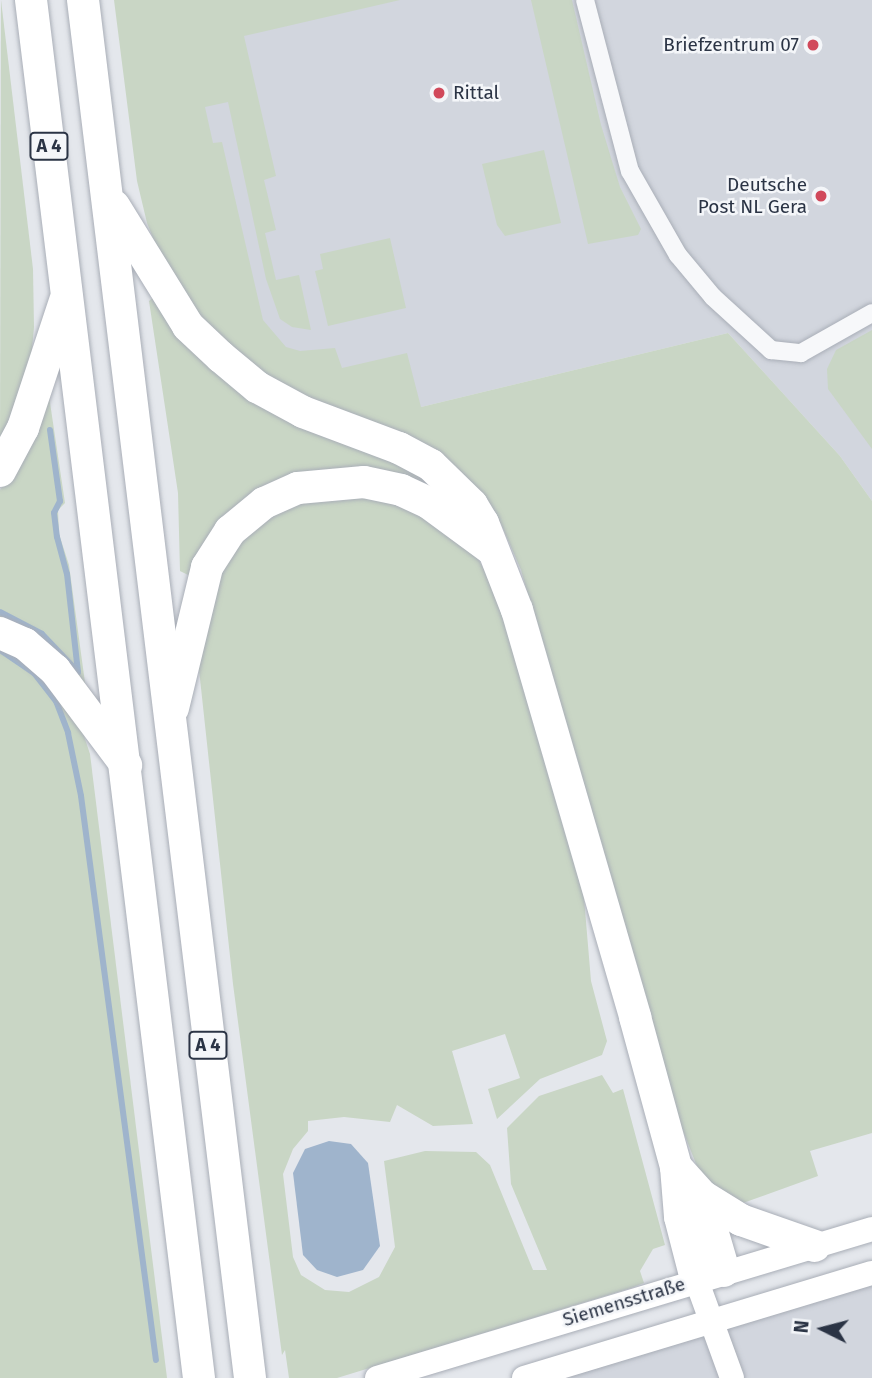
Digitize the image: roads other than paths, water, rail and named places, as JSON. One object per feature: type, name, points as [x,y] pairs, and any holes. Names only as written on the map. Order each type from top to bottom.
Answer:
[{"type":"highway","name":"A 4","points":[[31,0],[128,769],[200,1378]]},
{"type":"highway","name":"A 4","points":[[83,0],[168,726],[249,1371]]},
{"type":"highway","points":[[106,191],[188,326],[221,358],[257,387],[303,412],[399,447],[431,465],[472,505],[517,610],[676,1167],[680,1217],[710,1275]]},
{"type":"highway","points":[[0,471],[23,428],[68,293]]},
{"type":"highway","points":[[168,726],[207,567],[230,531],[264,503],[298,488],[363,482],[401,490],[429,503],[492,549]]},
{"type":"highway","points":[[0,633],[25,644],[55,670],[128,769]]},
{"type":"highway","points":[[676,1167],[702,1196],[741,1220],[815,1246]]},
{"type":"highway","points":[[702,1196],[710,1275]]},
{"type":"main road","name":"Siemensstraße","points":[[377,1378],[710,1275],[872,1229]]},
{"type":"main road","points":[[524,1378],[872,1273]]},
{"type":"main road","points":[[710,1275],[711,1322],[732,1378]]},
{"type":"street","points":[[585,0],[630,171],[677,255],[713,297],[771,350],[801,353],[872,313]]},
{"type":"water","points":[[329,1141],[351,1144],[368,1163],[380,1246],[363,1270],[337,1277],[317,1270],[303,1255],[293,1173],[305,1149]]},
{"type":"waterway","points":[[50,430],[60,501],[54,513],[67,574],[78,672]]},
{"type":"waterway","points":[[0,612],[42,634],[78,672]]},
{"type":"waterway","points":[[0,650],[34,673],[56,701],[68,733],[81,796],[156,1360]]},
{"type":"place","name":"Briefzentrum 07","points":[[813,45]]},
{"type":"place","name":"Rittal","points":[[439,93]]},
{"type":"place","name":"Deutsche Post NL Gera","points":[[821,196]]}]
